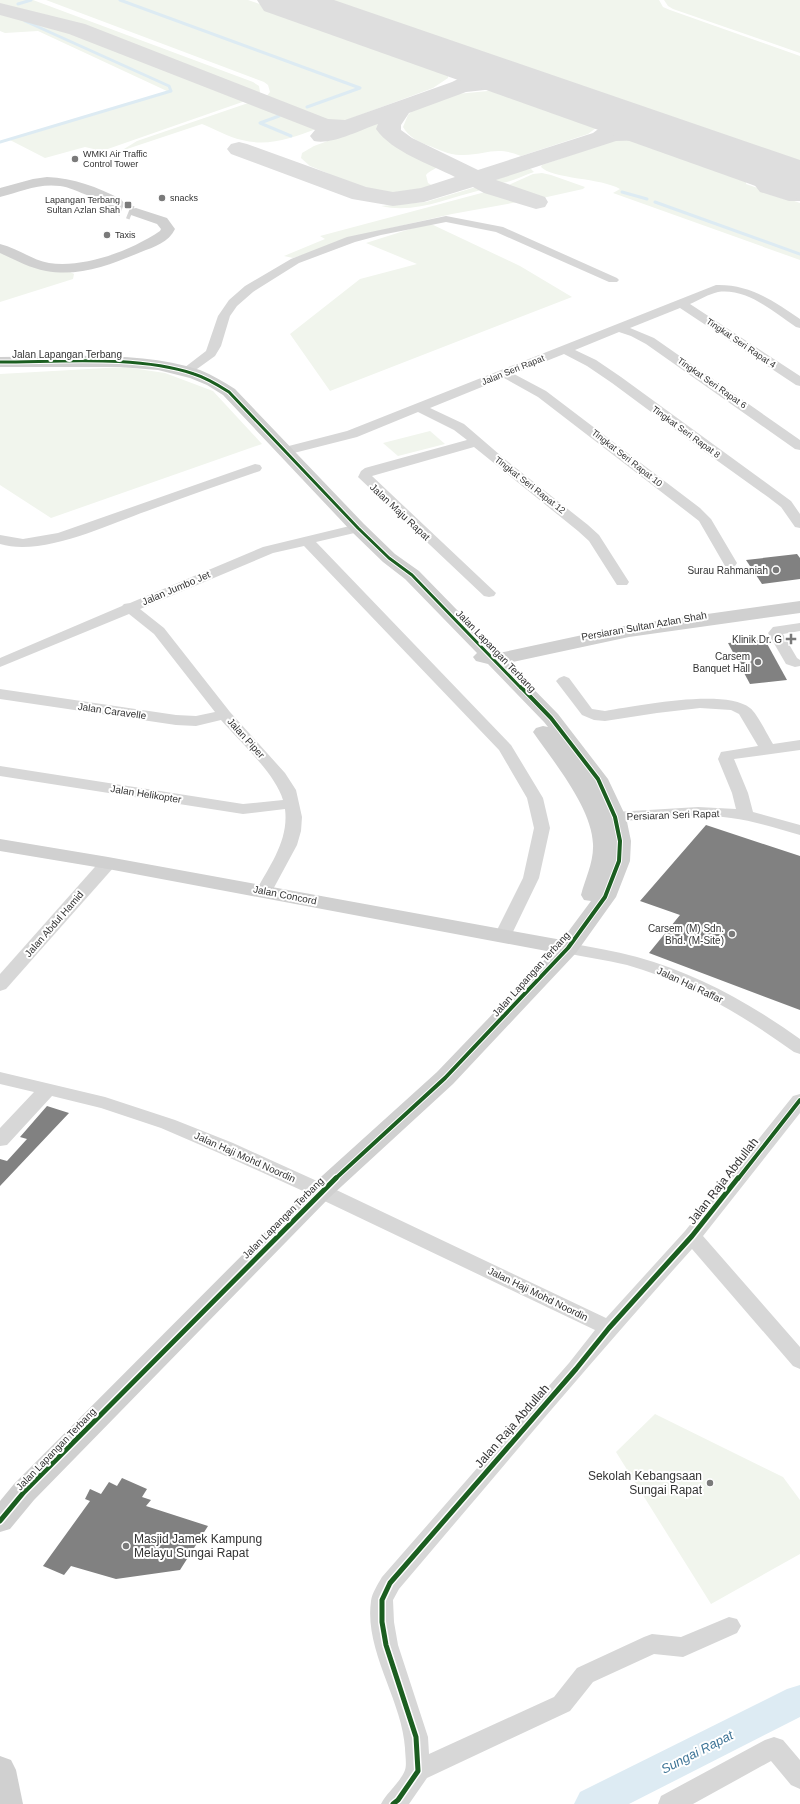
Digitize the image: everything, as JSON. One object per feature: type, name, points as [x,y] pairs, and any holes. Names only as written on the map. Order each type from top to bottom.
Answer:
[{"type":"street","points":[[0,193],[26,183],[51,180],[78,184],[109,200]]},
{"type":"street","points":[[0,248],[28,262],[48,267],[79,268],[100,264],[153,242],[168,230],[162,221],[137,213]]},
{"type":"street","points":[[186,371],[211,353],[216,346],[224,316],[233,303],[271,274],[294,261],[351,239],[381,232],[446,219],[499,229],[613,280]]},
{"type":"street","name":"Jalan Seri Rapat","points":[[286,451],[352,434],[564,349],[682,304],[716,289],[739,289],[751,293],[800,324]]},
{"type":"street","name":"Tingkat Seri Rapat 4","points":[[682,304],[800,382]]},
{"type":"street","name":"Tingkat Seri Rapat 6","points":[[619,328],[636,333],[650,341],[800,446]]},
{"type":"street","name":"Tingkat Seri Rapat 8","points":[[564,349],[583,357],[600,368],[684,431],[773,494],[786,504],[800,524]]},
{"type":"street","name":"Jalan Lapangan Terbang","points":[[0,362],[121,362],[163,366],[186,371],[219,385],[229,392],[358,528],[389,558],[412,575],[470,634],[490,658],[551,718],[595,774],[615,817],[620,841],[619,861],[605,897],[568,948],[445,1078],[321,1191],[24,1492],[0,1521]]},
{"type":"street","name":"Tingkat Seri Rapat 10","points":[[504,373],[548,399],[695,511],[704,519],[730,564]]},
{"type":"street","name":"Tingkat Seri Rapat 12","points":[[420,408],[459,427],[589,533],[622,582]]},
{"type":"street","name":"Jalan Maju Rapat","points":[[476,442],[370,471],[366,474],[365,478],[489,593]]},
{"type":"street","points":[[0,539],[24,543],[44,541],[63,536],[255,468]]},
{"type":"street","name":"Jalan Jumbo Jet","points":[[0,663],[268,550],[358,528]]},
{"type":"street","points":[[306,540],[505,748],[535,798],[542,828],[531,878],[503,936]]},
{"type":"street","name":"Jalan Lapangan Terbang","points":[[389,558],[398,578],[548,736],[577,779],[596,819],[604,842],[603,856],[592,894],[597,906]]},
{"type":"street","points":[[419,601],[471,650],[490,658],[524,712]]},
{"type":"street","name":"Persiaran Sultan Azlan Shah","points":[[490,658],[527,648],[628,627],[800,603]]},
{"type":"street","name":"Persiaran Sultan Azlan Shah","points":[[490,658],[554,647],[629,631],[800,607]]},
{"type":"street","name":"Jalan Piper","points":[[129,608],[159,631],[225,715],[279,776],[288,790],[294,817],[293,831],[289,845],[264,891]]},
{"type":"street","points":[[795,663],[791,661],[775,633],[778,630],[800,627]]},
{"type":"street","points":[[470,634],[481,643],[496,649],[527,648]]},
{"type":"street","points":[[518,684],[521,666],[532,656],[554,647]]},
{"type":"street","points":[[564,681],[587,712],[594,715],[605,716],[707,702],[732,704],[745,711],[768,749]]},
{"type":"street","name":"Jalan Caravelle","points":[[0,694],[176,720],[196,721],[225,715]]},
{"type":"street","points":[[746,816],[740,793],[726,759],[727,755],[800,745]]},
{"type":"street","name":"Jalan Helikopter","points":[[0,771],[243,808],[262,808],[292,803]]},
{"type":"street","points":[[588,801],[603,813],[615,817],[605,827],[604,842]]},
{"type":"street","name":"Persiaran Seri Rapat","points":[[615,817],[671,813],[718,812],[746,816],[800,830]]},
{"type":"street","name":"Jalan Concord","points":[[0,845],[264,891],[568,948]]},
{"type":"street","name":"Jalan Abdul Hamid","points":[[0,985],[108,863]]},
{"type":"street","name":"Jalan Hai Raffar","points":[[568,948],[632,961],[670,975],[709,992],[787,1038],[800,1048]]},
{"type":"street","name":"Jalan Haji Mohd Noordin","points":[[0,1078],[105,1103],[168,1124],[226,1148],[321,1191],[608,1328]]},
{"type":"street","points":[[0,1140],[48,1089]]},
{"type":"street","name":"Jalan Raja Abdullah","points":[[418,1771],[416,1737],[386,1645],[382,1622],[382,1600],[390,1583],[403,1566],[576,1369],[608,1328],[692,1236],[800,1100]]},
{"type":"street","points":[[692,1236],[800,1361]]},
{"type":"street","points":[[393,1804],[398,1800],[418,1771],[562,1704],[585,1675],[652,1644],[683,1646],[729,1626]]},
{"type":"street","points":[[670,1804],[774,1747],[800,1778]]},
{"type":"street","points":[[0,1770],[6,1804]]},
{"type":"shaded area","points":[[0,0],[33,0],[253,82],[259,86],[260,92],[258,95],[85,29],[0,6]]},
{"type":"shaded area","points":[[46,0],[248,0],[444,69],[448,75],[448,78],[433,88],[341,122],[333,122],[266,97],[270,92],[268,85],[264,82]]},
{"type":"shaded area","points":[[325,0],[659,0],[663,7],[670,10],[800,56],[800,164]]},
{"type":"shaded area","points":[[664,0],[800,0],[800,53],[673,9],[668,6]]},
{"type":"shaded area","points":[[0,10],[77,32],[251,99],[102,151],[85,147],[45,158],[10,140],[169,92],[38,31],[5,33],[0,31]]},
{"type":"shaded area","points":[[498,90],[507,91],[597,122],[596,128],[588,134],[521,156],[504,151],[469,155],[452,154],[417,140],[403,127],[408,115],[412,111],[457,94]]},
{"type":"shaded area","points":[[254,101],[314,125],[316,129],[298,136],[271,142],[252,142],[237,139],[202,124],[124,150],[137,141]]},
{"type":"shaded area","points":[[380,122],[380,127],[390,141],[440,161],[441,165],[426,175],[428,183],[433,186],[416,191],[384,192],[355,184],[310,166],[301,158],[302,153],[314,146]]},
{"type":"shaded area","points":[[632,138],[645,139],[747,176],[746,184],[800,203],[800,260],[613,193],[620,189],[612,185],[555,174],[541,167],[542,165],[609,142]]},
{"type":"shaded area","points":[[531,169],[534,172],[505,183],[487,183],[523,170]]},
{"type":"shaded area","points":[[542,173],[585,187],[583,189],[538,199],[502,188],[533,174]]},
{"type":"shaded area","points":[[476,187],[481,190],[419,207],[394,208],[381,206],[426,202]]},
{"type":"shaded area","points":[[489,191],[494,191],[523,201],[452,214],[378,231],[293,258],[284,256],[325,239],[320,236]]},
{"type":"shaded area","points":[[429,223],[520,266],[572,297],[330,391],[290,334],[360,279],[417,264],[366,243]]},
{"type":"shaded area","points":[[0,252],[70,272],[74,274],[73,279],[0,302]]},
{"type":"shaded area","points":[[124,367],[165,373],[213,391],[262,444],[51,518],[0,485],[0,374]]},
{"type":"shaded area","points":[[430,431],[445,444],[398,456],[383,443]]},
{"type":"shaded area","points":[[655,1414],[783,1477],[800,1500],[800,1554],[711,1604],[616,1452]]},
{"type":"building","name":"Surau Rahmaniah","points":[[797,554],[800,558],[800,579],[762,584],[746,560]]},
{"type":"building","name":"Carsem Banquet Hall","points":[[765,640],[787,680],[750,684],[728,643]]},
{"type":"building","name":"Carsem (M) Sdn. Bhd. (M-Site)","points":[[706,825],[800,856],[800,1010],[649,953],[680,915],[640,901]]},
{"type":"building","points":[[47,1106],[69,1113],[0,1186],[0,1159],[7,1161],[27,1139],[20,1137]]},
{"type":"building","name":"Masjid Jamek Kampung Melayu Sungai Rapat","points":[[122,1478],[147,1489],[142,1497],[151,1500],[146,1506],[208,1526],[180,1570],[116,1579],[71,1566],[64,1575],[43,1566],[90,1501],[85,1499],[90,1489],[101,1494],[109,1482],[117,1486]]},
{"type":"waterway","points":[[18,4],[31,0]]},
{"type":"waterway","points":[[120,0],[360,88],[307,107]]},
{"type":"waterway","points":[[0,142],[171,91],[169,86],[25,21]]},
{"type":"waterway","points":[[279,116],[260,123],[291,136]]},
{"type":"waterway","points":[[622,192],[647,199]]},
{"type":"waterway","points":[[655,202],[800,254]]},
{"type":"waterway","name":"Sungai Rapat","points":[[593,1804],[800,1700]]},
{"type":"taxiway","points":[[0,9],[77,29],[325,126],[347,127]]},
{"type":"taxiway","points":[[451,59],[470,70],[473,74],[469,82],[460,87]]},
{"type":"taxiway","points":[[460,87],[494,83],[528,86]]},
{"type":"taxiway","points":[[322,136],[460,87]]},
{"type":"taxiway","points":[[400,109],[389,125],[388,129],[393,135],[404,143],[441,160],[475,179]]},
{"type":"taxiway","points":[[594,109],[609,118],[614,125],[613,129],[602,137]]},
{"type":"taxiway","points":[[475,179],[614,134],[650,133],[675,137]]},
{"type":"taxiway","points":[[239,149],[361,194],[393,199],[424,195],[475,179]]},
{"type":"taxiway","points":[[733,157],[758,173],[769,187],[789,194],[800,194]]},
{"type":"taxiway","points":[[475,179],[493,188],[536,202]]},
{"type":"runway","points":[[283,0],[800,181]]},
{"type":"tunnel","points":[[109,204],[132,213]]},
{"type":"cycle path","points":[[0,362],[120,362],[158,365],[195,374],[213,382],[229,392],[358,528],[389,558],[412,575],[551,718],[598,779],[615,817],[620,841],[619,861],[605,897],[568,948],[445,1078],[321,1191],[24,1492],[0,1521]]},
{"type":"cycle path","points":[[393,1804],[398,1800],[418,1771],[416,1737],[386,1645],[382,1622],[382,1600],[390,1583],[576,1369],[609,1328],[692,1236],[800,1100]]},
{"type":"place","name":"WMKI Air Traffic Control Tower","points":[[75,159]]},
{"type":"place","name":"snacks","points":[[162,198]]},
{"type":"place","name":"Lapangan Terbang Sultan Azlan Shah","points":[[128,205]]},
{"type":"place","name":"Taxis","points":[[107,235]]},
{"type":"place","name":"Surau Rahmaniah","points":[[776,570]]},
{"type":"place","name":"Klinik Dr. G","points":[[791,639]]},
{"type":"place","name":"Carsem Banquet Hall","points":[[758,662]]},
{"type":"place","name":"Carsem (M) Sdn. Bhd. (M-Site)","points":[[732,934]]},
{"type":"place","name":"Sekolah Kebangsaan Sungai Rapat","points":[[710,1483]]},
{"type":"place","name":"Masjid Jamek Kampung Melayu Sungai Rapat","points":[[126,1546]]}]
